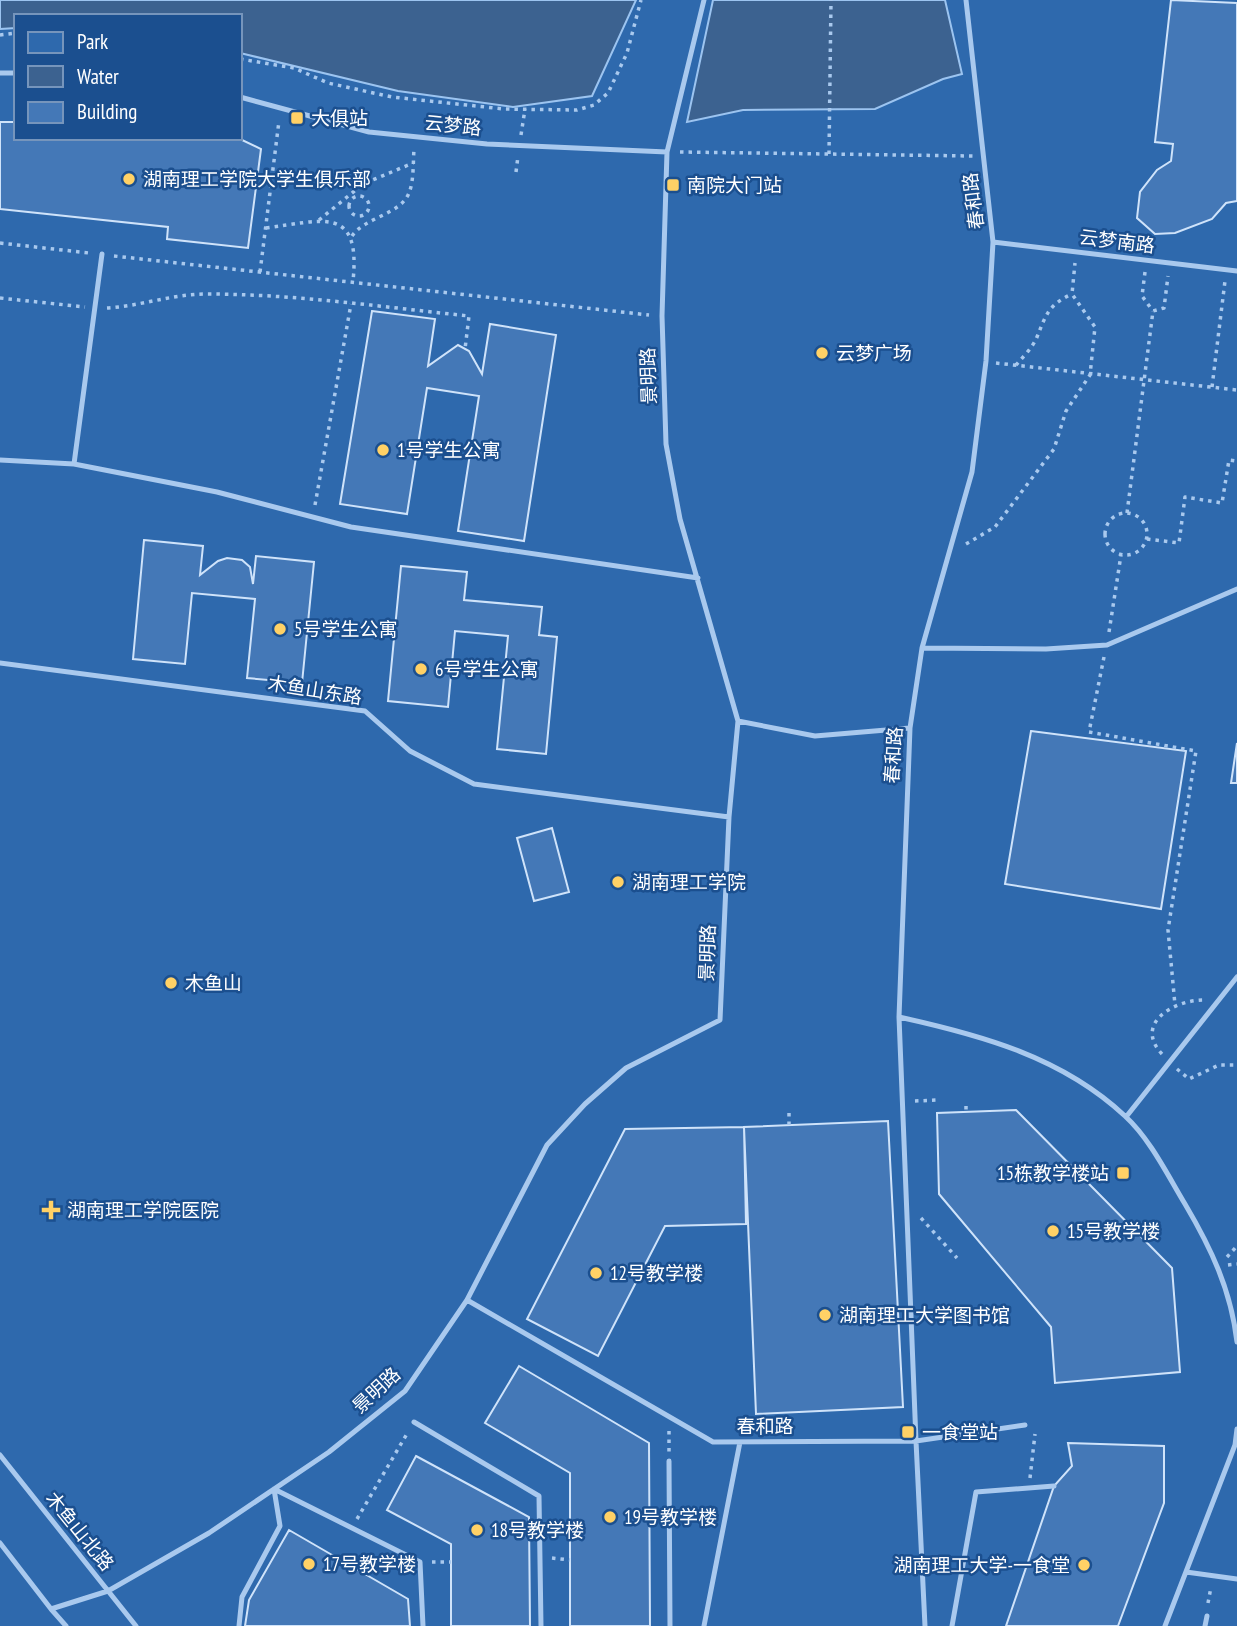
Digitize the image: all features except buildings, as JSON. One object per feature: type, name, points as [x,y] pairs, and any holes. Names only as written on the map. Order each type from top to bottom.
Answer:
[{"type":"lane","name":"景明路","points":[[51,1609],[108,1591],[209,1533],[329,1452],[405,1391],[467,1300],[547,1145],[585,1104],[626,1068],[720,1020],[729,817],[738,722],[680,519],[666,444],[662,316],[667,152],[704,0]]},
{"type":"lane","name":"春和路","points":[[916,1441],[899,1017],[909,728],[922,648],[972,472],[986,361],[993,242],[966,0]]},
{"type":"lane","name":"云梦路","points":[[242,97],[369,132],[520,146],[667,152]]},
{"type":"lane","name":"云梦南路","points":[[993,242],[1237,271]]},
{"type":"lane","points":[[74,464],[102,254]]},
{"type":"lane","points":[[0,460],[74,464],[217,492],[351,527],[698,578]]},
{"type":"lane","points":[[922,648],[1046,649],[1107,645],[1237,589]]},
{"type":"lane","name":"木鱼山东路","points":[[0,663],[365,711],[410,751],[474,784],[729,817]]},
{"type":"lane","points":[[738,722],[815,736],[909,728]]},
{"type":"lane","points":[[1126,1117],[1237,977]]},
{"type":"lane","points":[[899,1017],[963,1031],[1039,1057],[1082,1082],[1126,1117],[1162,1165],[1219,1266],[1237,1342]]},
{"type":"lane","name":"春和路","points":[[467,1300],[713,1442],[916,1441],[1025,1425]]},
{"type":"lane","points":[[414,1422],[538,1496],[541,1626]]},
{"type":"lane","points":[[1165,1626],[1235,1445],[1237,1429]]},
{"type":"lane","points":[[916,1441],[925,1626]]},
{"type":"lane","points":[[704,1626],[740,1442]]},
{"type":"lane","name":"木鱼山北路","points":[[0,1455],[136,1626]]},
{"type":"lane","points":[[669,1461],[670,1626]]},
{"type":"lane","points":[[952,1626],[976,1492],[1054,1486]]},
{"type":"lane","points":[[274,1489],[419,1562],[423,1626]]},
{"type":"lane","points":[[239,1626],[242,1597],[280,1526],[274,1489]]},
{"type":"lane","points":[[0,1543],[66,1626]]},
{"type":"lane","points":[[1186,1572],[1237,1579]]},
{"type":"lane","points":[[1205,1626],[1207,1616]]},
{"type":"path","points":[[242,59],[294,68],[328,83],[392,97],[524,109],[577,110],[594,105],[608,93],[627,53],[640,0]]},
{"type":"path","points":[[829,154],[831,0]]},
{"type":"path","points":[[260,272],[281,106]]},
{"type":"path","points":[[520,146],[524,109]]},
{"type":"path","points":[[352,236],[368,222],[402,203],[409,193],[416,137]]},
{"type":"path","points":[[667,152],[984,156]]},
{"type":"path","points":[[317,222],[363,184],[413,163]]},
{"type":"path","points":[[354,194],[367,200],[369,206],[364,215]]},
{"type":"path","points":[[354,194],[350,201],[350,211],[358,216],[364,215]]},
{"type":"path","points":[[364,215],[368,222]]},
{"type":"path","points":[[265,228],[325,220],[345,226],[352,236],[353,282]]},
{"type":"path","points":[[0,243],[662,316]]},
{"type":"path","points":[[949,554],[995,527],[1028,486],[1054,449],[1066,411],[1090,375],[1096,327],[1072,294],[1076,252]]},
{"type":"path","points":[[1127,513],[1142,380],[1153,312],[1142,296],[1147,260]]},
{"type":"path","points":[[1153,312],[1164,307],[1169,263]]},
{"type":"path","points":[[1212,387],[1226,270]]},
{"type":"path","points":[[0,298],[95,309],[132,307],[161,297],[207,294],[469,316],[465,349]]},
{"type":"path","points":[[1016,365],[1037,340],[1043,317],[1053,303],[1072,294]]},
{"type":"path","points":[[313,517],[351,304]]},
{"type":"path","points":[[986,361],[1237,390]]},
{"type":"path","points":[[1147,538],[1179,543],[1185,497],[1222,503],[1229,460],[1237,461]]},
{"type":"path","points":[[1127,513],[1142,519],[1147,538],[1140,550],[1121,555],[1109,547],[1105,533],[1111,520],[1127,513]]},
{"type":"path","points":[[1121,555],[1107,645],[1089,732],[1196,751],[1168,930],[1175,1005]]},
{"type":"path","points":[[1215,1004],[1194,1000],[1164,1010],[1153,1030],[1156,1047],[1189,1079],[1219,1065],[1237,1065]]},
{"type":"path","points":[[907,1101],[938,1100]]},
{"type":"path","points":[[789,1111],[789,1125]]},
{"type":"path","points":[[905,1200],[957,1258]]},
{"type":"path","points":[[669,1417],[669,1461]]},
{"type":"path","points":[[352,1527],[414,1422]]},
{"type":"path","points":[[1029,1487],[1035,1434]]},
{"type":"path","points":[[419,1562],[451,1562]]},
{"type":"path","points":[[1207,1616],[1212,1577]]},
{"type":"green space","name":"湖南理工学院","points":[[0,0],[1237,0],[1237,1626],[0,1626]]},
{"type":"water","points":[[0,0],[636,0],[592,96],[513,107],[398,91],[242,53],[242,14],[14,14],[14,28],[0,29]]},
{"type":"water","points":[[713,0],[945,0],[962,74],[943,79],[875,109],[743,110],[687,122]]},
{"type":"place","name":"大俱站","points":[[297,118]]},
{"type":"place","name":"湖南理工学院大学生俱乐部","points":[[129,179]]},
{"type":"place","name":"南院大门站","points":[[673,185]]},
{"type":"place","name":"云梦广场","points":[[822,353]]},
{"type":"place","name":"1号学生公寓","points":[[383,450]]},
{"type":"place","name":"5号学生公寓","points":[[280,629]]},
{"type":"place","name":"6号学生公寓","points":[[421,669]]},
{"type":"place","name":"湖南理工学院","points":[[618,882]]},
{"type":"place","name":"木鱼山","points":[[171,983]]},
{"type":"place","name":"15栋教学楼站","points":[[1123,1173]]},
{"type":"place","name":"湖南理工学院医院","points":[[51,1210]]},
{"type":"place","name":"15号教学楼","points":[[1053,1231]]},
{"type":"place","name":"12号教学楼","points":[[596,1273]]},
{"type":"place","name":"湖南理工大学图书馆","points":[[825,1315]]},
{"type":"place","name":"一食堂站","points":[[908,1432]]},
{"type":"place","name":"19号教学楼","points":[[610,1517]]},
{"type":"place","name":"18号教学楼","points":[[477,1530]]},
{"type":"place","name":"17号教学楼","points":[[309,1564]]},
{"type":"place","name":"湖南理工大学-一食堂","points":[[1084,1565]]}]
